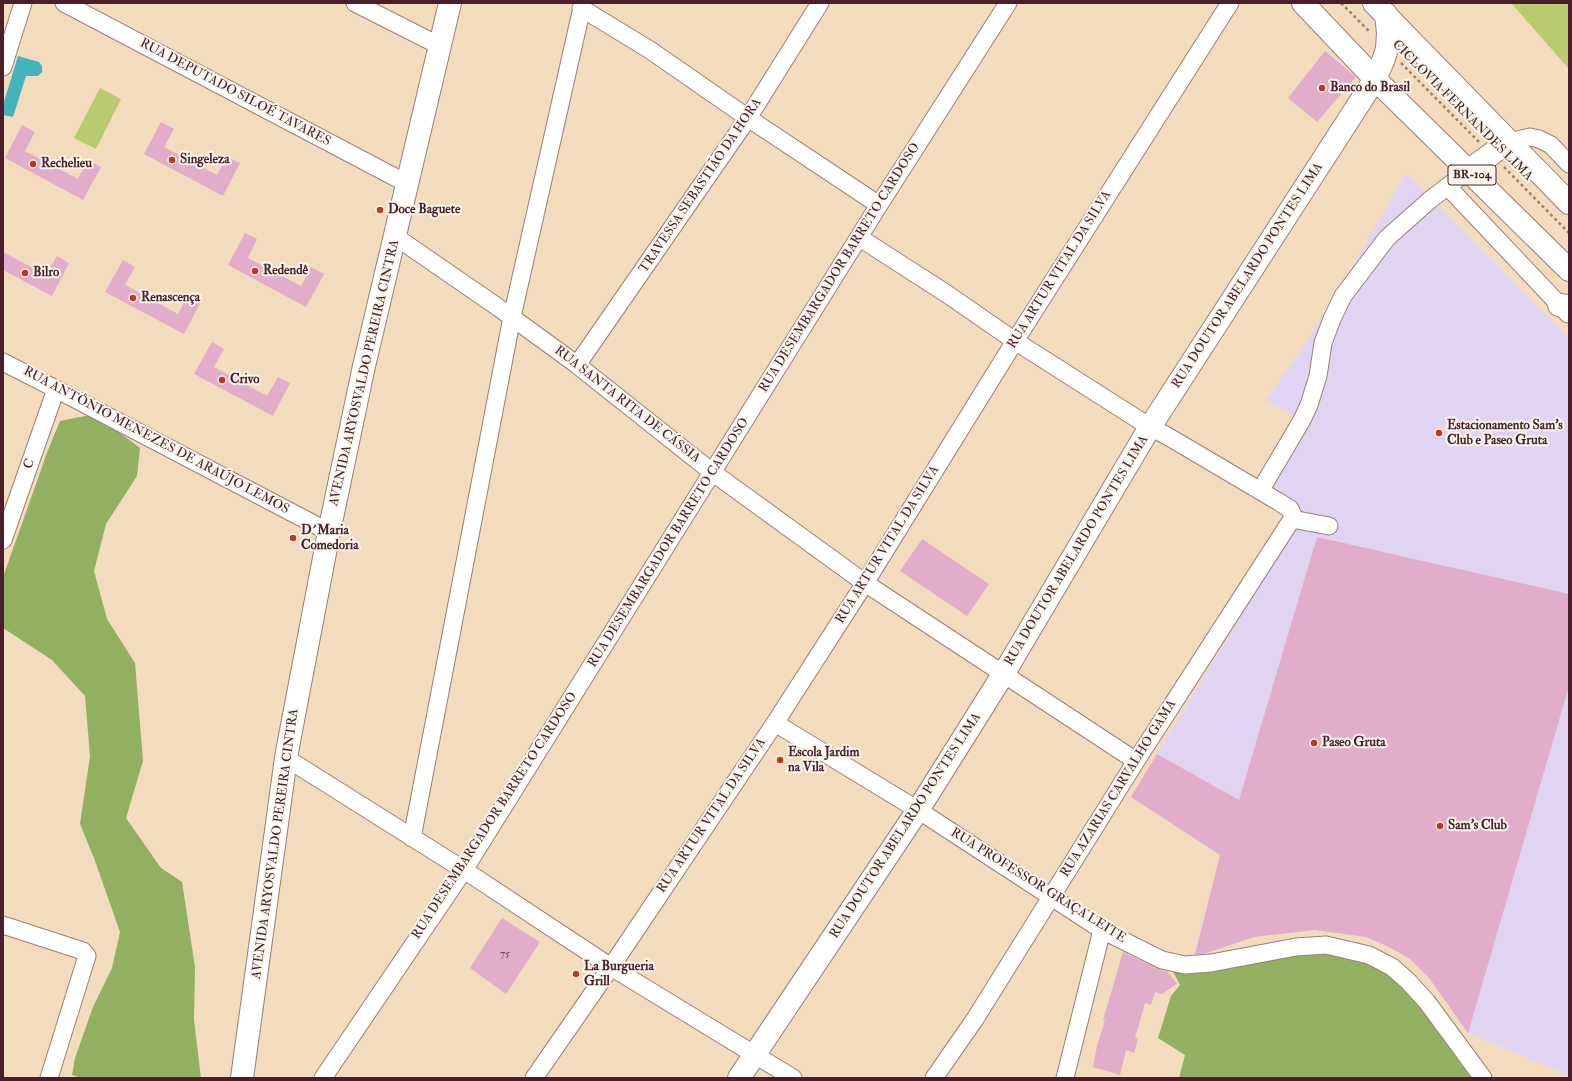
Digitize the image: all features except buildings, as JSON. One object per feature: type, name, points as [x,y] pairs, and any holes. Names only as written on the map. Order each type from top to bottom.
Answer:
[{"type":"main road","name":"AVENIDA ARYOSVALDO PEREIRA CINTRA","points":[[242,1078],[286,758],[329,532],[364,366],[396,237],[406,183],[450,3]]},
{"type":"main road","name":"BR-104","points":[[1303,3],[1375,78],[1569,270]]},
{"type":"main road","name":"RUA DOUTOR ABELARDO PONTES LIMA","points":[[739,1078],[918,810],[1004,673],[1150,427],[1375,78],[1383,62],[1387,49],[1388,33],[1380,9]]},
{"type":"main road","points":[[1380,9],[1569,203]]},
{"type":"main road","points":[[1468,171],[1508,142]]},
{"type":"street","points":[[3,67],[23,3]]},
{"type":"street","name":"RUA DEPUTADO SILOÉ TAVARES","points":[[64,3],[406,183]]},
{"type":"street","points":[[355,3],[440,46]]},
{"type":"street","name":"TRAVESSA SEBASTIÃO DA HORA","points":[[577,366],[748,118],[820,3]]},
{"type":"street","name":"RUA DESEMBARGADOR BARRETO CARDOSO","points":[[323,1078],[464,870],[712,472],[1008,3]]},
{"type":"street","name":"RUA ARTUR VITAL DA SILVA","points":[[534,1078],[611,967],[774,723],[865,583],[1015,341],[1230,3]]},
{"type":"street","points":[[412,838],[512,317],[582,6],[880,205]]},
{"type":"street","points":[[1508,142],[1530,137],[1539,139],[1551,146],[1569,164]]},
{"type":"street","points":[[1260,491],[1302,420],[1309,405],[1318,376],[1323,342],[1343,296],[1387,238],[1468,171]]},
{"type":"street","points":[[1448,186],[1566,308]]},
{"type":"street","name":"RUA SANTA RITA DE CÁSSIA","points":[[396,237],[512,317],[712,472],[865,583],[1136,761]]},
{"type":"street","points":[[860,238],[947,294],[1015,341],[1150,427],[1170,437],[1290,509],[1292,519],[1329,526]]},
{"type":"street","name":"RUA ANTÔNIO MENEZES DE ARAÚJO LEMOS","points":[[3,362],[56,388],[329,532]]},
{"type":"street","name":"C","points":[[3,540],[56,388]]},
{"type":"street","name":"RUA AZARIAS CARVALHO GAMA","points":[[934,1078],[975,1019],[1136,761],[1292,519]]},
{"type":"street","name":"RUA PROFESSOR GRAÇA LEITE","points":[[774,723],[918,810],[1102,930],[1172,964],[1185,965],[1212,963],[1296,947],[1326,945],[1369,955],[1392,967],[1408,981],[1427,1002],[1483,1078]]},
{"type":"street","points":[[286,758],[464,870],[611,967],[793,1078]]},
{"type":"street","points":[[3,925],[83,951],[86,954],[87,959],[49,1078]]},
{"type":"street","points":[[1065,1078],[1102,930]]},
{"type":"path","name":"CICLOVIA FERNANDES LIMA","points":[[1341,3],[1569,233]]},
{"type":"shaded area","points":[[1406,173],[1569,338],[1569,1076],[1468,1033],[1429,978],[1410,959],[1387,946],[1366,937],[1315,930],[1254,937],[1194,957],[1220,855],[1131,797],[1291,533],[1279,492],[1258,476],[1297,418],[1265,400],[1301,350],[1337,293]]},
{"type":"green space","points":[[1511,3],[1569,3],[1569,69]]},
{"type":"green space","points":[[100,88],[121,99],[96,149],[74,138]]},
{"type":"green space","points":[[95,414],[140,448],[137,476],[106,524],[94,571],[107,619],[135,663],[143,761],[126,818],[161,868],[182,882],[195,967],[194,1020],[201,1078],[81,1078],[72,1075],[75,1058],[93,1007],[112,968],[120,932],[94,858],[80,824],[90,756],[85,696],[52,660],[3,628],[3,577],[48,450],[60,421]]},
{"type":"green space","points":[[1331,949],[1377,964],[1416,995],[1462,1066],[1474,1078],[1179,1078],[1185,1055],[1158,1038],[1171,996],[1180,985],[1172,970]]},
{"type":"water","points":[[18,56],[39,62],[42,66],[42,72],[38,76],[26,76],[13,117],[3,115],[3,105]]},
{"type":"place","name":"Banco do Brasil","points":[[1322,88]]},
{"type":"place","name":"Singeleza","points":[[172,160]]},
{"type":"place","name":"Rechelieu","points":[[33,164]]},
{"type":"place","name":"Doce Baguete","points":[[380,210]]},
{"type":"place","name":"Redendê","points":[[255,271]]},
{"type":"place","name":"Bilro","points":[[25,273]]},
{"type":"place","name":"Renascença","points":[[133,298]]},
{"type":"place","name":"Crivo","points":[[222,380]]},
{"type":"place","name":"Estacionamento Sam's Club e Paseo Gruta","points":[[1439,433]]},
{"type":"place","name":"D´Maria Comedoria","points":[[293,538]]},
{"type":"place","name":"Paseo Gruta","points":[[1314,743]]},
{"type":"place","name":"Escola Jardim na Vila","points":[[780,760]]},
{"type":"place","name":"Sam's Club","points":[[1440,826]]},
{"type":"place","name":"La Burgueria Grill","points":[[576,974]]}]
